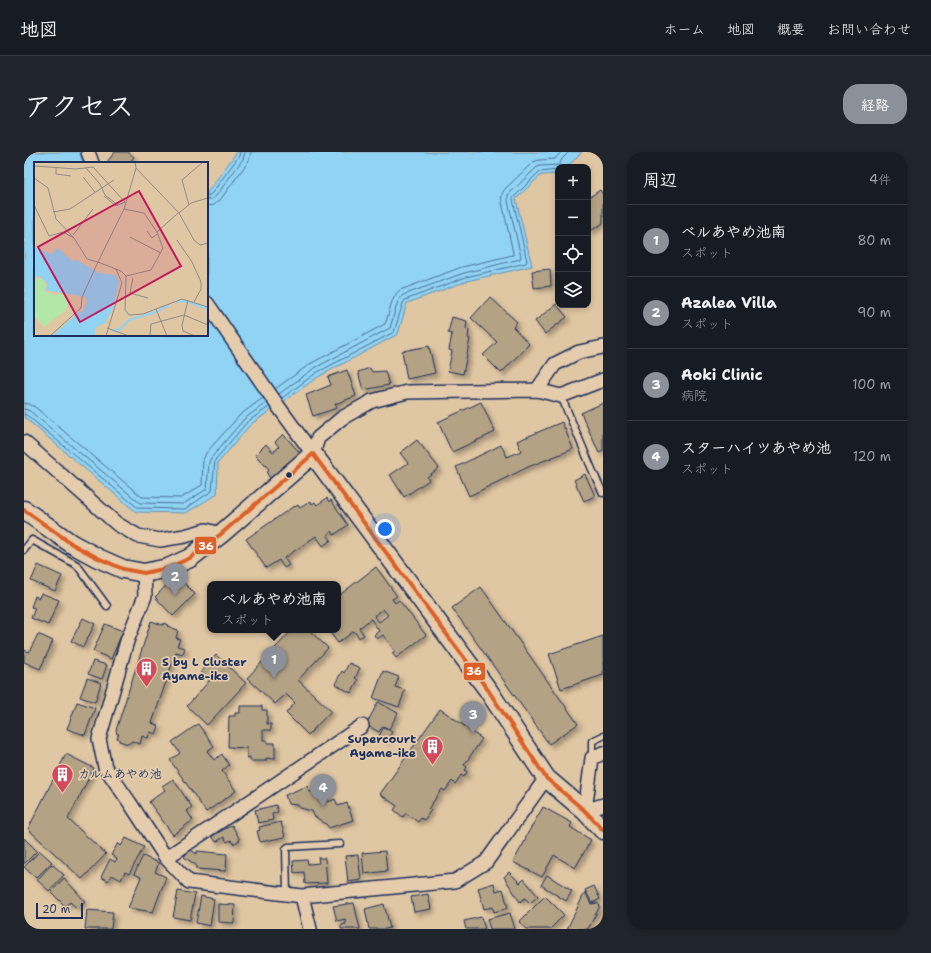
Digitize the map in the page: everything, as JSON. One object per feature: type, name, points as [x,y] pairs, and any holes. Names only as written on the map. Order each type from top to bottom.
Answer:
[{"type":"street","points":[[88,152],[92,162]]},
{"type":"street","points":[[208,304],[278,406],[488,690],[546,778],[585,811],[603,830]]},
{"type":"street","points":[[537,390],[555,364],[579,352],[603,347]]},
{"type":"street","points":[[24,510],[72,544],[123,569],[144,573],[168,568],[190,558],[221,534],[313,454],[318,438],[342,418],[372,401],[407,392],[537,390],[561,396],[603,380]]},
{"type":"street","points":[[24,442],[116,524],[138,536],[160,540],[185,536],[206,530],[221,534]]},
{"type":"street","points":[[144,573],[145,596],[127,641],[99,739],[105,767],[166,858],[189,882],[302,896],[455,881],[486,862],[546,778]]},
{"type":"street","points":[[166,858],[362,726]]},
{"type":"street","points":[[585,811],[597,756]]},
{"type":"street","points":[[585,811],[603,805]]},
{"type":"street","points":[[302,896],[310,929]]},
{"type":"lane","points":[[561,396],[603,493]]},
{"type":"lane","points":[[24,550],[32,540],[77,566],[107,606]]},
{"type":"lane","points":[[597,756],[592,741],[603,736]]},
{"type":"lane","points":[[287,894],[286,848],[340,844]]},
{"type":"water","points":[[24,152],[80,152],[83,162],[34,162],[34,336],[208,336],[208,192],[237,152],[582,152],[570,164],[555,164],[555,174],[541,175],[516,199],[532,266],[467,281],[407,303],[398,334],[318,377],[250,425],[218,463],[217,494],[186,513],[136,512],[24,417]]},
{"type":"building","points":[[115,152],[128,152],[134,157],[130,162],[107,162]]},
{"type":"building","points":[[600,190],[603,195],[603,223],[591,231],[591,200],[591,196]]},
{"type":"building","points":[[550,269],[551,286],[534,288],[532,271]]},
{"type":"building","points":[[490,297],[517,322],[513,327],[529,344],[501,373],[483,355],[497,342],[471,318]]},
{"type":"building","points":[[555,305],[555,308],[559,308],[567,317],[545,334],[535,321]]},
{"type":"building","points":[[452,317],[467,321],[466,329],[469,330],[468,338],[470,339],[463,374],[448,371],[452,351],[449,350],[452,334],[448,333]]},
{"type":"building","points":[[429,346],[435,373],[407,379],[402,351]]},
{"type":"building","points":[[370,368],[372,372],[385,371],[389,385],[363,390],[358,372]]},
{"type":"building","points":[[347,370],[356,396],[335,404],[337,408],[313,416],[306,395],[331,385],[328,377]]},
{"type":"building","points":[[481,402],[495,432],[452,452],[438,422]]},
{"type":"building","points":[[603,403],[603,451],[599,453],[581,413]]},
{"type":"building","points":[[562,422],[573,449],[528,467],[469,496],[456,467],[501,445],[507,457],[521,451],[517,441]]},
{"type":"building","points":[[283,434],[300,453],[271,479],[267,474],[269,469],[255,455],[266,444],[273,452],[279,447],[275,442]]},
{"type":"building","points":[[417,440],[439,468],[427,477],[429,480],[404,497],[390,475],[408,463],[400,453]]},
{"type":"building","points":[[585,474],[595,496],[584,501],[574,480]]},
{"type":"building","points":[[327,498],[329,502],[331,500],[348,525],[334,535],[332,531],[327,535],[331,540],[323,546],[316,536],[284,558],[289,565],[284,568],[279,560],[266,568],[246,539],[294,506],[295,507],[298,505],[300,508],[311,501],[312,504],[315,502],[317,505]]},
{"type":"building","points":[[38,565],[62,576],[55,591],[31,581]]},
{"type":"building","points":[[376,567],[397,596],[392,599],[395,603],[399,600],[426,635],[396,658],[392,653],[395,651],[383,635],[377,639],[374,635],[379,631],[371,619],[359,628],[364,635],[359,638],[354,631],[338,643],[330,633],[341,633],[341,594]],"holes":[[[383,609],[388,615],[379,622],[374,616]]]},
{"type":"building","points":[[176,575],[195,594],[173,616],[155,597]]},
{"type":"building","points":[[481,587],[578,724],[549,744],[452,608]]},
{"type":"building","points":[[41,593],[59,600],[48,625],[31,618],[35,608],[31,607],[35,596],[39,598]]},
{"type":"building","points":[[83,618],[95,624],[83,647],[71,641]]},
{"type":"building","name":"S by L Cluster Ayame-ike","points":[[151,621],[163,625],[164,623],[168,625],[167,626],[178,630],[176,638],[180,639],[177,646],[185,648],[183,654],[176,652],[152,723],[159,726],[156,734],[150,732],[148,738],[142,736],[140,744],[132,741],[128,744],[119,741],[117,738],[119,734],[117,734],[116,730]]},
{"type":"building","points":[[105,624],[123,631],[111,659],[93,651]]},
{"type":"building","points":[[289,633],[312,633],[328,648],[298,680],[331,711],[308,735],[286,713],[295,703],[286,694],[275,704],[247,678]]},
{"type":"building","points":[[38,634],[53,641],[40,669],[24,662],[24,650],[29,652]]},
{"type":"building","points":[[603,636],[603,675],[561,689],[549,654]]},
{"type":"building","points":[[216,655],[246,683],[207,725],[187,706],[210,680],[201,672]]},
{"type":"building","points":[[93,661],[107,665],[102,679],[88,674]]},
{"type":"building","points":[[349,663],[360,668],[355,678],[358,680],[351,693],[335,684],[342,671],[344,673]]},
{"type":"building","points":[[383,671],[399,677],[395,687],[405,690],[399,707],[373,698]]},
{"type":"building","points":[[87,678],[101,683],[95,702],[80,697]]},
{"type":"building","points":[[77,702],[95,708],[85,735],[67,729]]},
{"type":"building","points":[[378,702],[398,713],[389,729],[383,726],[379,732],[366,725]]},
{"type":"building","points":[[240,706],[262,706],[262,710],[267,710],[267,724],[271,724],[271,730],[263,730],[263,740],[267,740],[267,743],[275,743],[275,759],[266,758],[266,761],[250,761],[250,757],[247,758],[247,748],[228,747],[229,716],[235,716],[235,713],[240,713]]},
{"type":"building","name":"Supercourt Ayame-ike","points":[[440,709],[465,726],[466,725],[469,727],[468,729],[482,739],[464,765],[467,767],[465,770],[467,772],[464,777],[461,775],[455,784],[452,781],[445,791],[442,789],[428,809],[431,810],[424,820],[421,818],[418,822],[406,813],[403,817],[394,810],[397,806],[380,794]]},
{"type":"building","points":[[198,724],[214,746],[207,751],[214,760],[222,754],[229,765],[222,771],[236,791],[206,812],[170,760],[180,753],[172,742]]},
{"type":"building","points":[[384,727],[392,732],[387,741],[379,736]]},
{"type":"building","name":"カルムあやめ池","points":[[66,754],[94,768],[68,819],[106,854],[82,879],[28,829]]},
{"type":"building","points":[[173,779],[192,807],[187,811],[193,820],[173,835],[149,802],[165,790],[162,786]]},
{"type":"building","points":[[307,786],[310,792],[320,787],[328,802],[335,799],[338,806],[347,803],[353,820],[329,828],[326,824],[314,816],[312,811],[300,808],[298,805],[288,804],[285,795]]},
{"type":"building","points":[[276,805],[278,812],[272,814],[273,820],[258,823],[255,810]]},
{"type":"building","points":[[543,807],[572,823],[570,827],[591,840],[575,868],[554,855],[542,877],[513,862]]},
{"type":"building","points":[[281,822],[285,837],[260,842],[257,831],[260,830],[259,827]]},
{"type":"building","points":[[232,825],[240,840],[233,844],[231,840],[227,842],[224,837],[216,842],[212,836]]},
{"type":"building","points":[[24,838],[37,851],[24,864]]},
{"type":"building","points":[[126,838],[144,847],[129,874],[125,872],[121,880],[112,875],[108,881],[101,877],[110,859],[115,862],[117,859],[111,855],[118,843],[121,846]]},
{"type":"building","points":[[189,849],[197,854],[197,851],[227,854],[226,871],[196,869],[196,865],[184,857]]},
{"type":"building","points":[[40,851],[52,862],[36,878],[24,867]]},
{"type":"building","points":[[385,851],[387,871],[364,874],[362,853]]},
{"type":"building","points":[[358,855],[361,880],[348,882],[345,856]]},
{"type":"building","points":[[143,856],[159,863],[155,872],[166,877],[153,912],[128,908],[141,877],[134,874]]},
{"type":"building","points":[[318,858],[325,858],[327,883],[305,884],[304,872],[294,873],[293,861],[307,860],[308,864],[319,863]]},
{"type":"building","points":[[52,864],[64,875],[49,891],[37,880]]},
{"type":"building","points":[[509,872],[520,883],[524,879],[538,896],[530,903],[525,898],[520,902],[504,877]]},
{"type":"building","points":[[547,875],[572,891],[566,901],[541,885]]},
{"type":"building","points":[[64,878],[85,901],[77,908],[70,902],[65,906],[51,892]]},
{"type":"building","points":[[494,883],[496,891],[503,889],[508,908],[494,912],[493,907],[484,909],[478,888]]},
{"type":"building","points":[[594,886],[600,899],[592,903],[585,890]]},
{"type":"building","points":[[178,891],[195,894],[190,920],[173,917]]},
{"type":"building","points":[[585,892],[591,904],[597,903],[600,906],[588,929],[567,929]]},
{"type":"building","points":[[428,894],[431,909],[414,912],[411,897]]},
{"type":"building","points":[[201,896],[214,899],[210,926],[196,923]]},
{"type":"building","points":[[545,896],[564,915],[550,929],[527,929],[519,922]]},
{"type":"building","points":[[354,903],[360,929],[341,929],[341,925],[346,924],[345,919],[337,921],[333,906]]},
{"type":"building","points":[[218,904],[235,905],[234,923],[218,922]]},
{"type":"building","points":[[384,904],[390,928],[369,929],[365,909]]},
{"type":"building","points":[[87,910],[113,912],[111,929],[85,929]]},
{"type":"building","points":[[510,913],[515,929],[490,929],[487,919]]},
{"type":"building","points":[[481,917],[485,929],[466,929],[464,921]]},
{"type":"transit line","name":"36","points":[[24,510],[72,544],[98,558],[123,569],[144,573],[168,568],[190,558],[221,534],[313,454],[488,690],[546,778],[585,811],[603,830]]},
{"type":"place","name":"Azalea Villa","points":[[175,596]]},
{"type":"place","name":"ベルあやめ池南","points":[[274,679]]},
{"type":"place","name":"S by L Cluster Ayame-ike","points":[[146,688]]},
{"type":"place","name":"Aoki Clinic","points":[[473,734]]},
{"type":"place","name":"Supercourt Ayame-ike","points":[[432,766]]},
{"type":"place","name":"カルムあやめ池","points":[[63,794]]},
{"type":"place","name":"スターハイツあやめ池","points":[[323,807]]}]
